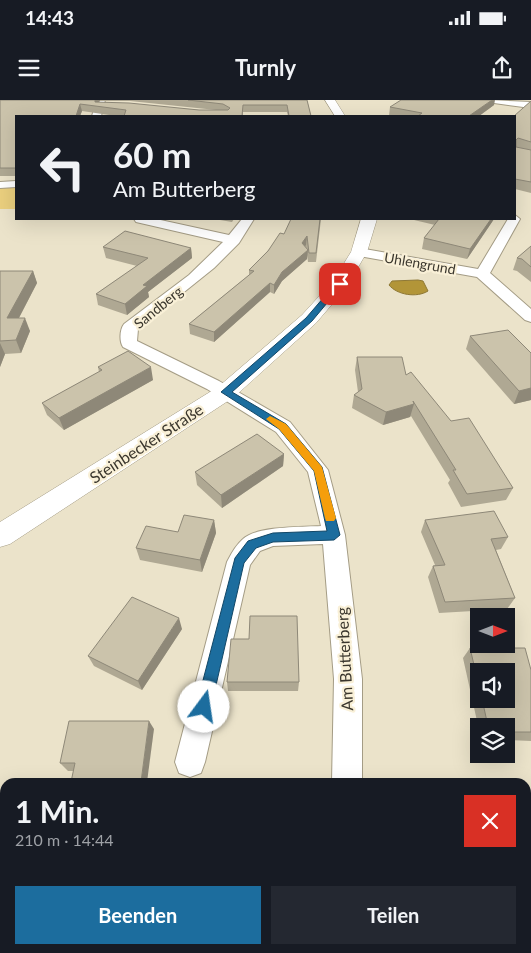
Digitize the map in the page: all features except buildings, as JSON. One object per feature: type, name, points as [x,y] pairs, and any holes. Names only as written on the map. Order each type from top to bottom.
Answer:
[{"type":"street","points":[[330,100],[339,115]]},
{"type":"street","points":[[494,100],[531,105]]},
{"type":"street","points":[[98,115],[104,104]]},
{"type":"street","points":[[0,185],[15,184]]},
{"type":"street","points":[[144,220],[234,240]]},
{"type":"street","name":"Sandberg","points":[[226,392],[129,343],[130,327],[206,269],[234,240],[247,220]]},
{"type":"street","name":"Steinbecker Straße","points":[[0,536],[226,392],[309,319],[340,284],[359,252],[369,220]]},
{"type":"street","points":[[513,220],[482,274],[531,316]]},
{"type":"street","name":"Uhlengrund","points":[[359,252],[482,274]]},
{"type":"street","name":"Am Butterberg","points":[[226,392],[283,427],[318,470],[334,535],[348,680],[347,778]]},
{"type":"street","points":[[190,762],[239,562],[252,544],[273,537],[334,535]]},
{"type":"shaded area","points":[[15,184],[15,209],[0,209],[0,185]]},
{"type":"shaded area","points":[[392,281],[423,281],[428,291],[413,295],[397,291],[389,285]]},
{"type":"slow traffic","points":[[270,419],[283,427],[318,470],[330,518]]},
{"type":"route","points":[[204,707],[239,562],[252,544],[273,537],[334,535],[318,470],[283,427],[226,392],[309,319],[340,284]]}]
